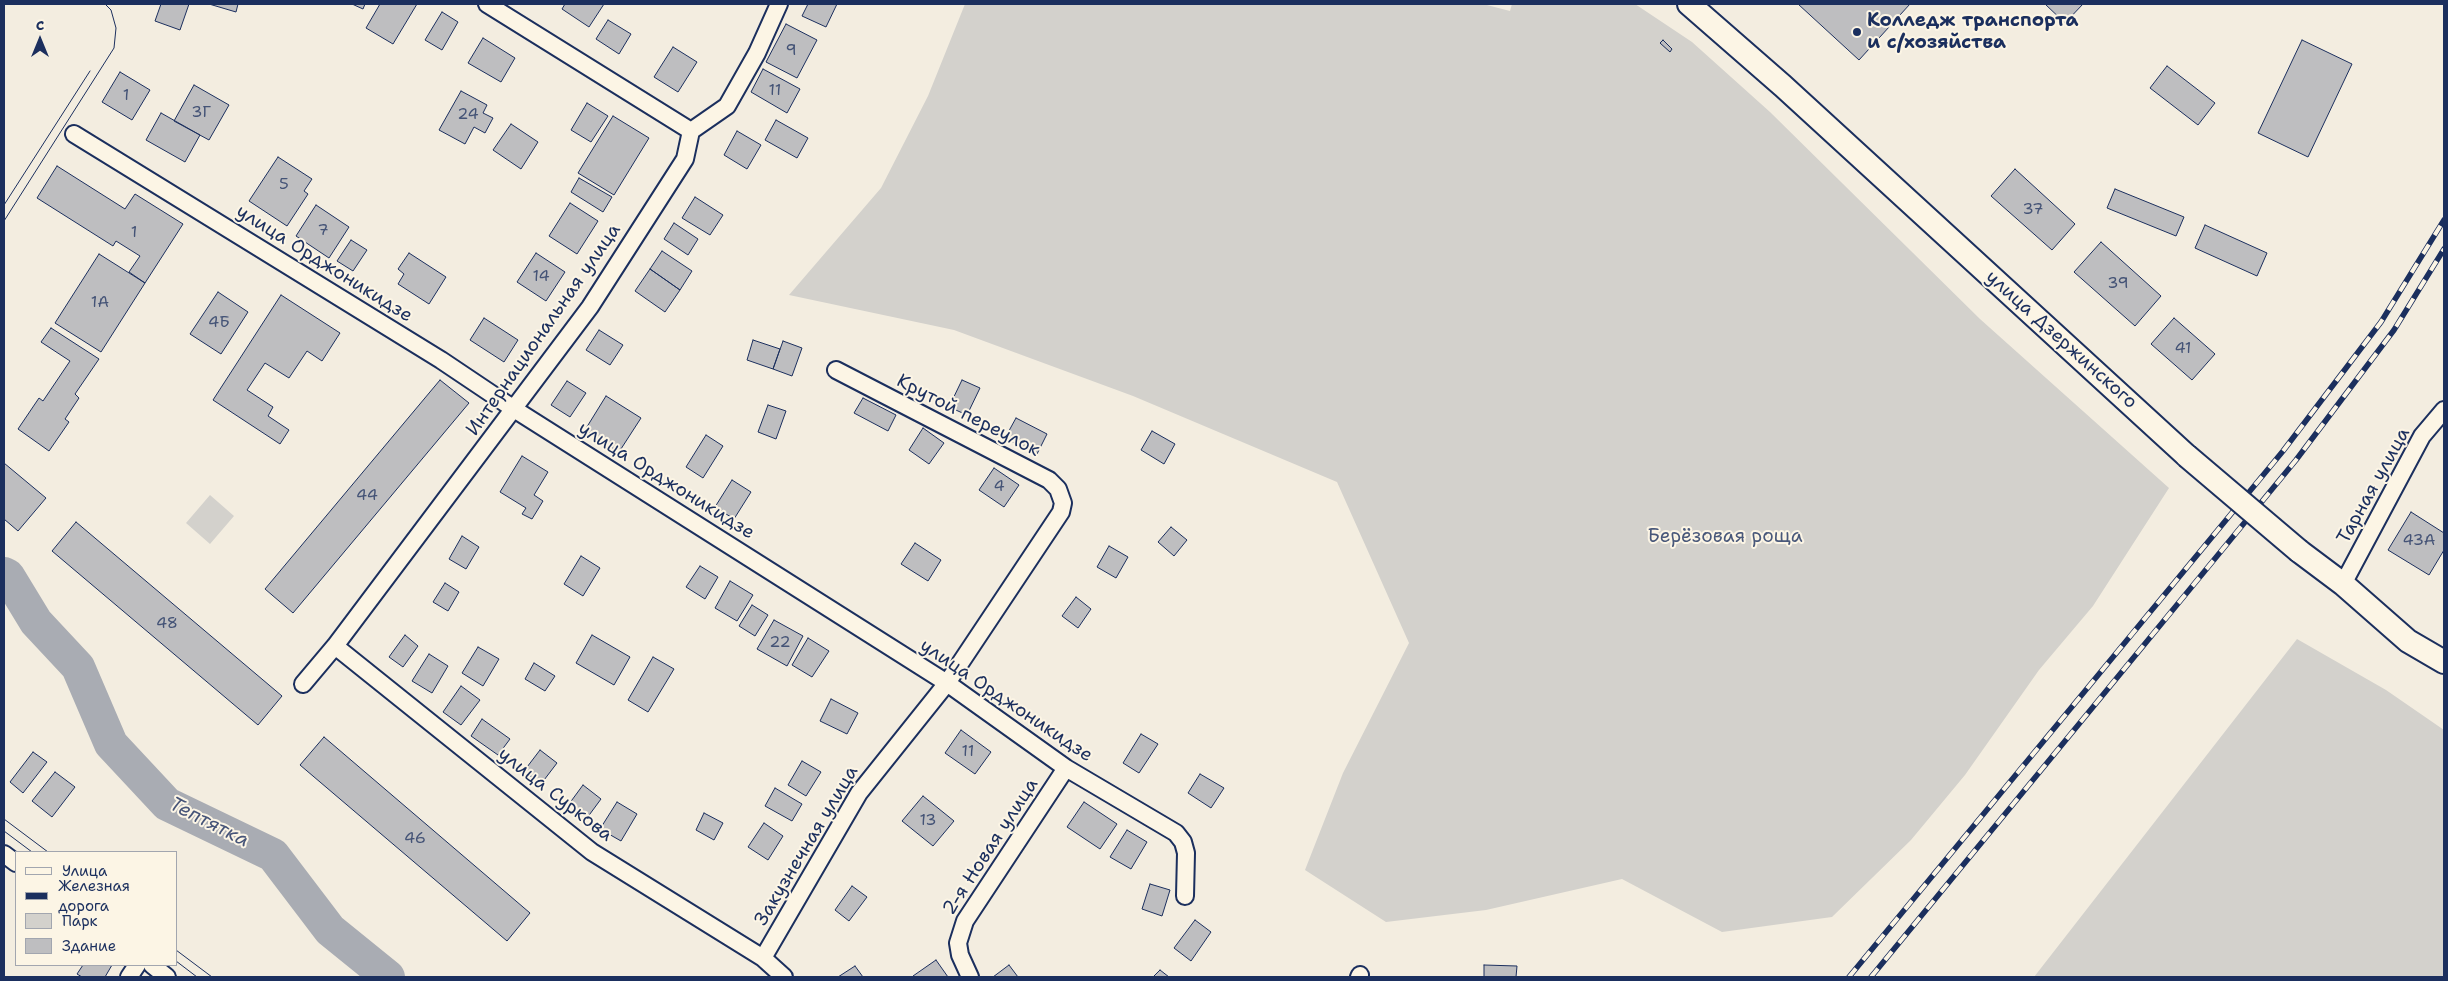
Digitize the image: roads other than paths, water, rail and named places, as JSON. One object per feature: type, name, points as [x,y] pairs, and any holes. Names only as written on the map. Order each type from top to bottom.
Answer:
[{"type":"main road","name":"улица Дзержинского","points":[[1693,5],[2187,456],[2299,552],[2343,584],[2408,641],[2444,662]]},
{"type":"street","points":[[487,4],[691,131],[727,106],[757,53],[779,4]]},
{"type":"street","name":"Интернациональная улица","points":[[303,684],[335,646],[590,306],[685,159],[691,131]]},
{"type":"street","name":"улица Орджоникидзе","points":[[74,134],[441,360],[514,409],[947,683],[1066,768],[1176,834],[1183,842],[1186,853],[1185,896]]},
{"type":"street","name":"Крутой переулок","points":[[836,370],[1049,480],[1058,490],[1063,503],[1062,512]]},
{"type":"street","name":"Тарная улица","points":[[2343,584],[2422,436],[2444,410]]},
{"type":"street","name":"Закузнечная улица","points":[[763,958],[859,793],[947,683],[1062,512]]},
{"type":"street","name":"улица Суркова","points":[[335,646],[592,852],[763,958],[784,977]]},
{"type":"street","name":"2-я Новая улица","points":[[970,977],[960,955],[958,943],[965,921],[1066,768]]},
{"type":"street","points":[[4,854],[15,862]]},
{"type":"street","points":[[129,977],[136,966]]},
{"type":"street","points":[[153,966],[167,977]]},
{"type":"waterway","name":"Тептятка","points":[[4,574],[8,576],[36,622],[78,667],[111,744],[167,804],[273,855],[330,930],[388,977]]},
{"type":"tram line","points":[[4,221],[114,48],[116,28],[111,10],[105,4]]},
{"type":"tram line","points":[[4,205],[90,71]]},
{"type":"tram line","points":[[4,819],[47,851]]},
{"type":"tram line","points":[[4,831],[31,851]]},
{"type":"tram line","points":[[178,952],[212,977]]},
{"type":"tram line","points":[[178,963],[197,977]]},
{"type":"railway","points":[[1849,977],[2283,451],[2381,322],[2444,220]]},
{"type":"railway","points":[[1871,977],[2296,460],[2394,330],[2444,249]]},
{"type":"place","name":"Колледж транспорта и с/хозяйства","points":[[1857,32]]},
{"type":"park label","name":"Берёзовая роща","points":[[1725,537]]}]
